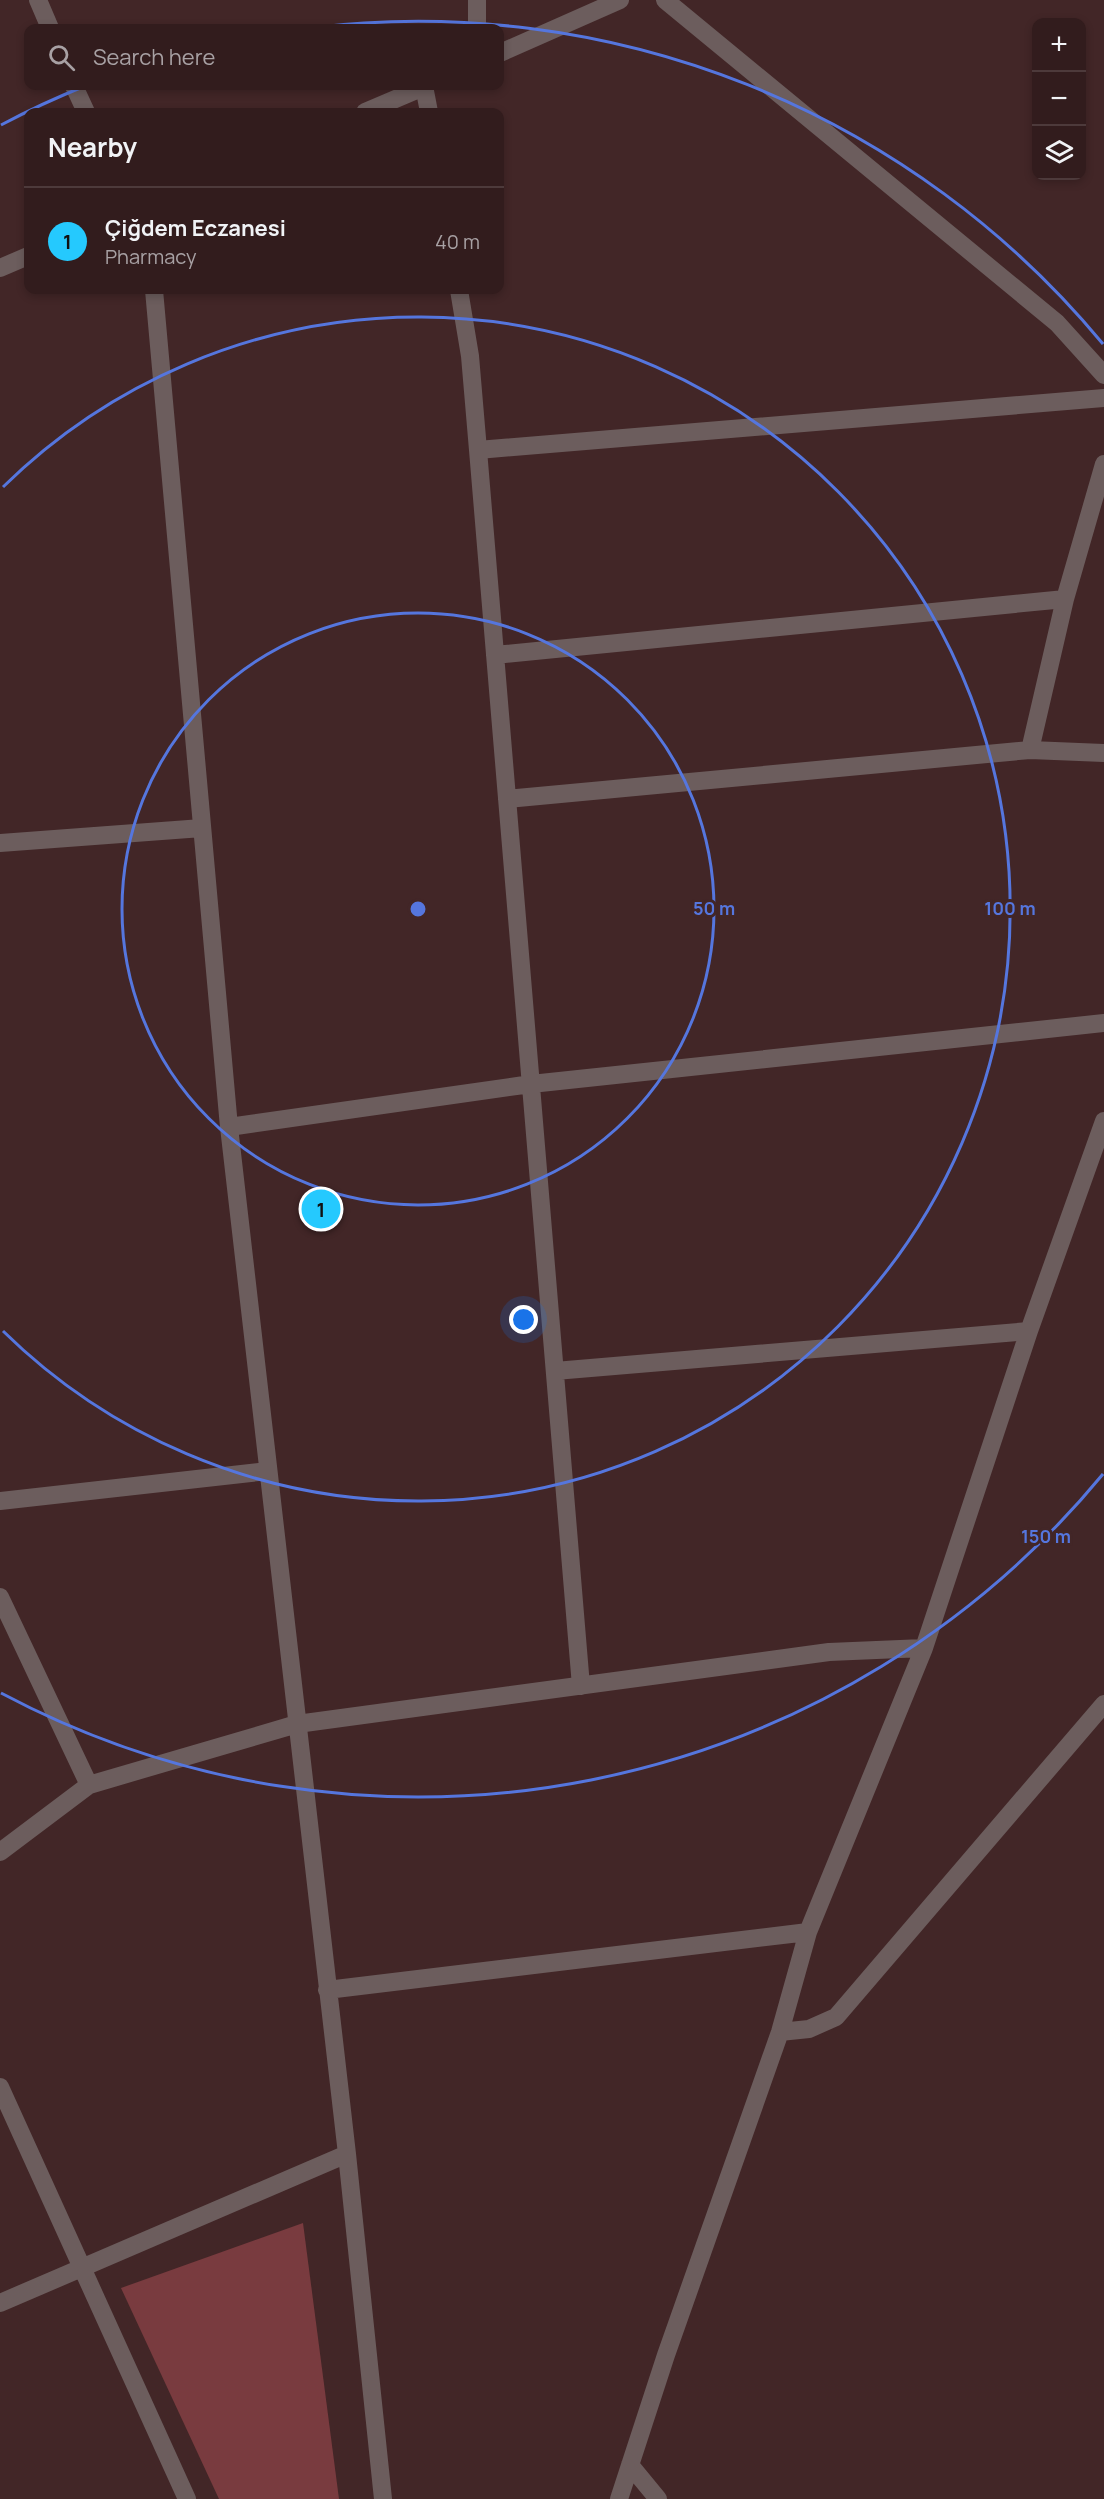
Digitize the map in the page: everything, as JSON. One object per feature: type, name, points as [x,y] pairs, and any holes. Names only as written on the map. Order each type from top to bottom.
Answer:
[{"type":"street","points":[[38,0],[48,24]]},
{"type":"street","points":[[477,0],[477,24]]},
{"type":"street","points":[[504,51],[620,0]]},
{"type":"street","points":[[665,0],[1057,323],[1104,375]]},
{"type":"street","points":[[76,90],[84,108]]},
{"type":"street","points":[[373,108],[416,90]]},
{"type":"street","points":[[426,90],[428,108]]},
{"type":"street","points":[[0,268],[24,258]]},
{"type":"street","points":[[154,294],[229,1127],[347,2154],[383,2499]]},
{"type":"street","points":[[460,294],[470,356],[581,1686]]},
{"type":"street","points":[[478,450],[1104,398]]},
{"type":"street","points":[[1030,750],[1065,599],[1104,464]]},
{"type":"street","points":[[495,655],[1065,599]]},
{"type":"street","points":[[507,799],[1030,750],[1104,753]]},
{"type":"street","points":[[0,843],[202,828]]},
{"type":"street","points":[[229,1127],[531,1084],[1104,1023]]},
{"type":"street","points":[[619,2499],[780,2032],[808,1932],[924,1648],[1029,1331],[1104,1120]]},
{"type":"street","points":[[555,1371],[1029,1331]]},
{"type":"street","points":[[0,1501],[268,1471]]},
{"type":"street","points":[[0,1597],[88,1785]]},
{"type":"street","points":[[0,1852],[88,1785],[297,1724],[829,1652],[924,1648]]},
{"type":"street","points":[[780,2032],[809,2030],[836,2017],[1104,1704]]},
{"type":"street","points":[[327,1990],[808,1932]]},
{"type":"street","points":[[0,2087],[187,2499]]},
{"type":"street","points":[[0,2303],[347,2154]]},
{"type":"street","points":[[630,2465],[658,2499]]},
{"type":"shaded area","points":[[303,2223],[339,2499],[219,2499],[121,2288]]},
{"type":"place","name":"Çiğdem Eczanesi","points":[[321,1209]]}]
